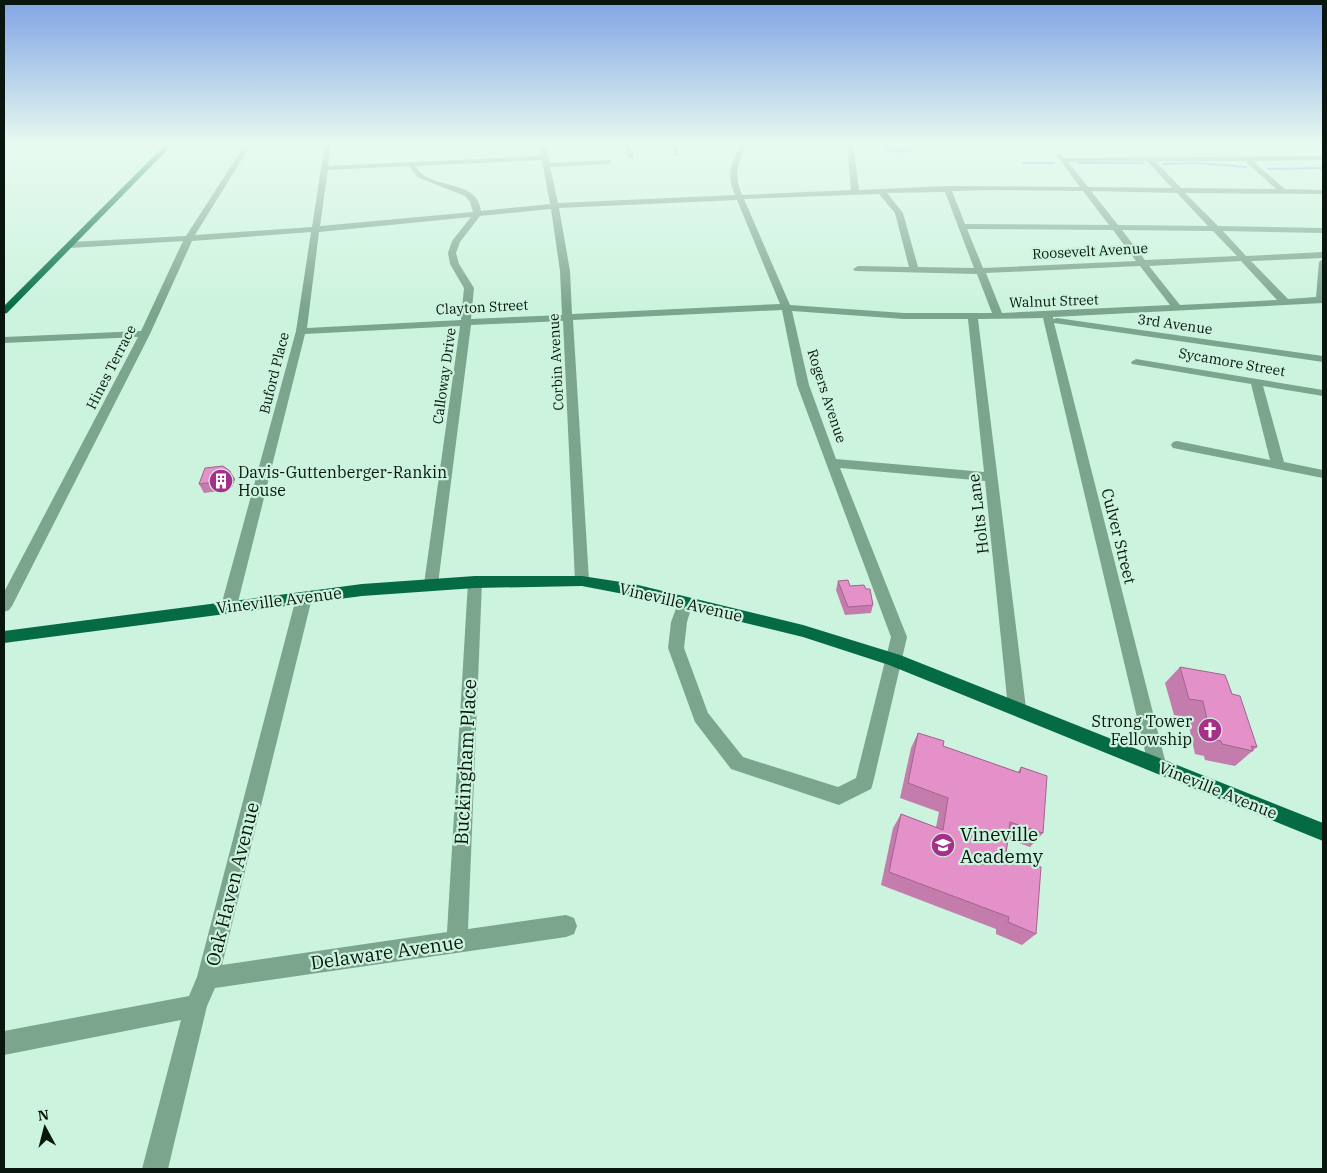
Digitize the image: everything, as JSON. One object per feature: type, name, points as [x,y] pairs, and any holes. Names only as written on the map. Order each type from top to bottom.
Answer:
[{"type":"main road","points":[[4,311],[117,198]]},
{"type":"main road","name":"Vineville Avenue","points":[[4,637],[229,606],[431,584],[582,581],[634,590],[802,631],[894,660],[1018,708],[1323,832]]},
{"type":"street","name":"Hines Terrace","points":[[4,606],[145,334],[188,239],[214,198]]},
{"type":"street","name":"Buford Place","points":[[229,606],[300,331],[319,198]]},
{"type":"street","points":[[471,198],[474,200],[477,213]]},
{"type":"street","name":"Corbin Avenue","points":[[553,198],[563,248],[569,317],[582,581]]},
{"type":"street","name":"Rogers Avenue","points":[[684,602],[676,648],[701,716],[737,762],[840,796],[864,782],[899,636],[803,385],[786,308],[740,198]]},
{"type":"street","points":[[70,246],[314,230],[555,206],[745,198]]},
{"type":"street","points":[[887,198],[899,213],[914,270]]},
{"type":"street","points":[[951,198],[998,316]]},
{"type":"street","points":[[1095,198],[1178,309]]},
{"type":"street","points":[[1188,198],[1217,228],[1241,258],[1285,302]]},
{"type":"street","name":"Calloway Drive","points":[[431,584],[467,322],[469,288],[456,268],[452,252],[455,242],[474,220],[477,213]]},
{"type":"street","points":[[962,226],[1323,230]]},
{"type":"street","name":"Roosevelt Avenue","points":[[858,269],[980,271],[1323,254]]},
{"type":"street","points":[[1322,300],[1323,262]]},
{"type":"street","name":"Walnut Street","points":[[1047,318],[1322,300]]},
{"type":"street","name":"Walnut Street","points":[[786,308],[904,316],[1022,316]]},
{"type":"street","name":"Clayton Street","points":[[300,331],[786,308]]},
{"type":"street","name":"Holts Lane","points":[[973,316],[1018,708]]},
{"type":"street","name":"3rd Avenue","points":[[1022,316],[1047,318],[1323,359]]},
{"type":"street","name":"Culver Street","points":[[1047,318],[1157,764]]},
{"type":"street","points":[[4,340],[145,334]]},
{"type":"street","name":"Sycamore Street","points":[[1136,362],[1256,381],[1323,394]]},
{"type":"street","points":[[1256,381],[1278,465]]},
{"type":"street","points":[[1177,445],[1323,474]]},
{"type":"street","points":[[832,463],[991,477]]},
{"type":"street","name":"Buckingham Place","points":[[457,942],[475,582]]},
{"type":"street","name":"Oak Haven Avenue","points":[[155,1169],[196,1006],[208,978],[304,598]]},
{"type":"street","name":"Delaware Avenue","points":[[208,978],[566,926]]},
{"type":"street","points":[[4,1043],[196,1006]]},
{"type":"building","points":[[223,466],[230,471],[228,478],[222,481],[199,484],[205,468]]},
{"type":"building","points":[[848,580],[850,586],[864,585],[866,589],[870,589],[873,605],[848,607],[838,581]]},
{"type":"building","points":[[1180,667],[1225,675],[1232,694],[1240,696],[1257,747],[1251,746],[1253,751],[1222,744],[1221,741],[1211,739],[1203,701],[1189,699]]},
{"type":"building","name":"Vineville Academy","points":[[918,733],[944,741],[943,746],[1020,773],[1021,767],[1047,776],[1043,833],[1010,822],[1006,854],[1041,867],[1036,934],[1008,922],[1009,917],[889,872],[901,814],[943,830],[948,798],[908,783]]},
{"type":"place","name":"Davis-Guttenberger-Rankin House","points":[[221,481]]},
{"type":"place","name":"Strong Tower Fellowship","points":[[1210,730]]},
{"type":"place","name":"Vineville Academy","points":[[943,845]]}]
